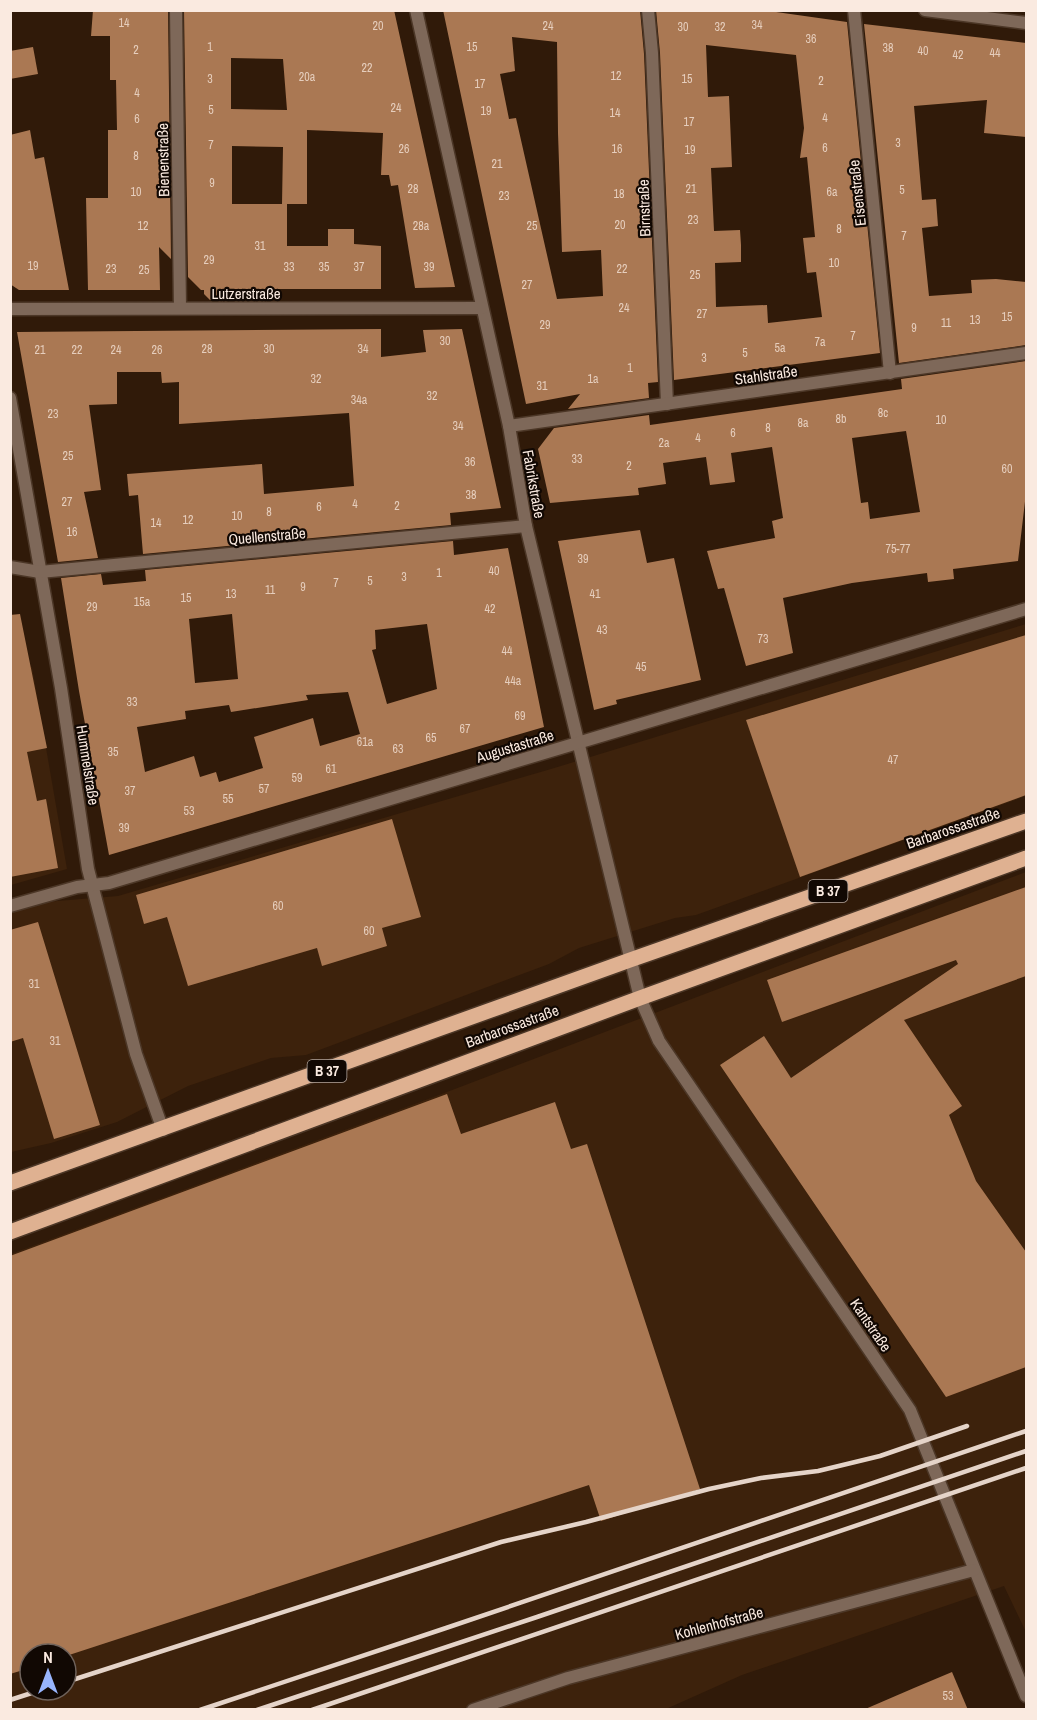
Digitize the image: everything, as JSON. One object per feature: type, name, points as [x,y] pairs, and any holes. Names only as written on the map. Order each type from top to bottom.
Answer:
[{"type":"main road","name":"Barbarossastraße","points":[[10,1183],[163,1130],[630,960],[1026,821]]},
{"type":"main road","name":"Barbarossastraße","points":[[10,1232],[640,998],[1026,858]]},
{"type":"street","name":"Bienenstraße","points":[[176,10],[180,309]]},
{"type":"street","name":"Fabrikstraße","points":[[416,10],[509,426],[526,526],[630,960]]},
{"type":"street","name":"Birnstraße","points":[[648,10],[652,53],[667,404]]},
{"type":"street","name":"Eisenstraße","points":[[854,10],[890,373]]},
{"type":"street","points":[[926,10],[1026,23]]},
{"type":"street","name":"Lutzerstraße","points":[[10,309],[482,309]]},
{"type":"street","name":"Stahlstraße","points":[[509,426],[1026,353]]},
{"type":"street","name":"Hummelstraße","points":[[10,398],[61,688],[92,885],[136,1054],[163,1130]]},
{"type":"street","name":"Quellenstraße","points":[[10,567],[40,572],[526,526]]},
{"type":"street","name":"Augustastraße","points":[[10,906],[77,887],[109,883],[1026,609]]},
{"type":"street","name":"Kantstraße","points":[[630,960],[640,998],[659,1041],[910,1410],[1026,1696]]},
{"type":"street","name":"Kohlenhofstraße","points":[[473,1710],[568,1678],[974,1570]]},
{"type":"shaded area","points":[[1026,624],[1026,796],[696,915],[675,918],[579,948],[549,964],[306,1055],[271,1058],[188,1086],[117,1122],[51,1143],[11,1152],[10,913],[45,902],[118,896],[551,769]]},
{"type":"shaded area","points":[[32,667],[67,869],[11,885],[11,671]]},
{"type":"shaded area","points":[[1026,872],[1026,1632],[1004,1586],[742,1675],[666,1709],[11,1710],[11,1254],[447,1092]]},
{"type":"building","points":[[93,10],[168,10],[171,259],[159,247],[160,290],[88,290],[86,198],[108,198],[108,130],[117,130],[116,80],[110,80],[110,36],[91,36]]},
{"type":"building","points":[[184,10],[394,10],[455,287],[415,288],[398,185],[391,186],[389,175],[381,175],[383,133],[307,130],[307,204],[287,204],[287,246],[328,246],[328,229],[354,229],[354,244],[381,246],[381,289],[226,289],[226,300],[210,300],[204,294],[204,290],[201,290],[188,277]],"holes":[[[231,58],[283,59],[287,110],[231,109]],[[232,146],[283,147],[282,204],[232,204]]]},
{"type":"building","points":[[443,10],[640,10],[644,54],[658,382],[648,383],[649,398],[568,409],[580,394],[526,404]],"holes":[[[512,37],[557,42],[562,252],[601,250],[603,296],[557,299],[516,118],[509,119],[500,74],[515,71]]]},
{"type":"building","points":[[656,10],[762,10],[847,22],[880,353],[674,380],[660,53]],"holes":[[[706,45],[796,55],[804,128],[800,158],[807,157],[815,237],[803,238],[807,273],[816,272],[822,317],[768,323],[767,305],[716,307],[715,263],[741,262],[741,245],[740,230],[714,231],[711,168],[732,167],[729,96],[708,97]]]},
{"type":"building","points":[[864,24],[1026,43],[1026,137],[984,133],[987,100],[914,106],[922,200],[936,199],[938,226],[922,228],[929,296],[972,293],[971,280],[996,279],[1026,282],[1026,345],[899,363]]},
{"type":"building","points":[[33,47],[38,74],[10,79],[10,51]]},
{"type":"building","points":[[30,130],[35,159],[44,157],[69,290],[19,290],[10,284],[10,135]]},
{"type":"building","points":[[381,329],[381,357],[426,352],[423,330],[462,329],[501,508],[450,513],[451,525],[143,554],[138,495],[129,496],[127,474],[262,464],[264,494],[354,486],[349,413],[179,424],[179,382],[162,383],[161,372],[117,372],[117,404],[89,405],[101,490],[84,492],[98,558],[58,562],[17,332]]},
{"type":"building","points":[[1026,361],[1026,493],[1018,561],[953,569],[954,579],[928,582],[927,573],[852,583],[783,598],[793,653],[746,666],[724,588],[718,589],[707,551],[775,538],[772,521],[783,518],[772,447],[731,453],[735,482],[710,485],[706,457],[663,463],[666,484],[638,488],[639,495],[550,503],[538,449],[554,428],[649,415],[650,425],[902,389],[901,379]],"holes":[[[906,431],[920,512],[870,519],[868,502],[861,503],[852,438]]]},
{"type":"building","points":[[640,530],[647,563],[674,558],[701,680],[616,700],[617,704],[594,710],[558,541]]},
{"type":"building","points":[[453,541],[454,555],[508,548],[544,727],[109,855],[61,578],[101,574],[103,585],[146,581],[145,570]],"holes":[[[232,614],[238,679],[195,683],[189,619]],[[427,624],[437,689],[387,704],[372,650],[376,649],[375,630]],[[348,692],[360,734],[320,746],[313,718],[254,737],[263,768],[219,782],[216,772],[200,777],[194,756],[145,772],[137,727],[186,719],[185,711],[229,705],[231,712],[308,700],[306,695]]]},
{"type":"building","points":[[20,614],[47,748],[27,752],[37,801],[46,799],[58,868],[10,877],[10,615]]},
{"type":"building","points":[[1026,635],[1026,795],[800,877],[746,720]]},
{"type":"building","points":[[392,819],[421,917],[382,928],[387,946],[322,966],[317,948],[188,986],[167,917],[144,924],[136,895]]},
{"type":"building","points":[[1026,887],[1026,976],[904,1020],[962,1106],[949,1115],[976,1181],[1026,1252],[1026,1367],[946,1397],[720,1065],[764,1036],[791,1078],[958,964],[956,960],[782,1022],[767,980]]},
{"type":"building","points":[[38,922],[100,1125],[54,1139],[23,1038],[10,1042],[10,930]]},
{"type":"building","points":[[447,1094],[461,1134],[555,1102],[571,1149],[587,1144],[700,1489],[601,1521],[589,1485],[78,1652],[78,1642],[18,1642],[18,1672],[10,1674],[10,1256]]},
{"type":"building","points":[[952,1672],[968,1710],[863,1710],[914,1688]]},
{"type":"railway","points":[[78,1678],[501,1542],[709,1489],[761,1478],[818,1471],[880,1456],[967,1426]]},
{"type":"railway","points":[[200,1710],[1026,1431]]},
{"type":"railway","points":[[257,1710],[1026,1451]]},
{"type":"railway","points":[[312,1710],[1026,1468]]},
{"type":"railway","points":[[10,1700],[18,1697]]}]
